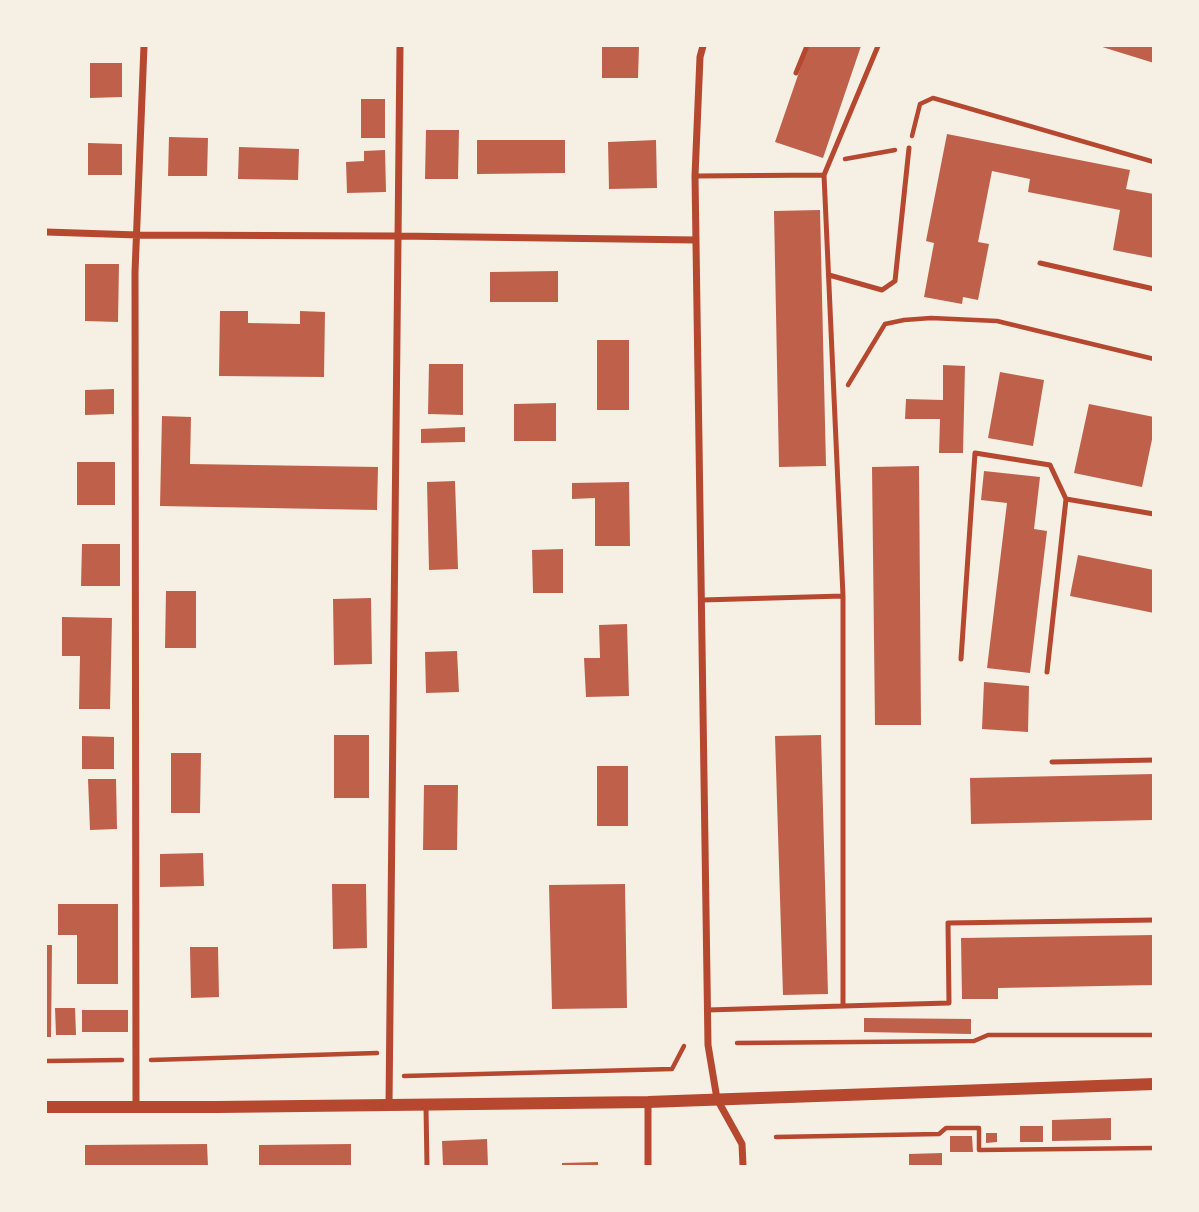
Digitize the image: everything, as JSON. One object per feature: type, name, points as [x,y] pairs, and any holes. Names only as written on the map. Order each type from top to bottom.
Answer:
[{"type":"street","points":[[136,1108],[135,272],[144,46]]},
{"type":"street","points":[[389,1104],[400,46]]},
{"type":"street","points":[[703,46],[700,57],[695,176],[708,1045],[718,1099],[742,1144],[743,1167]]},
{"type":"street","points":[[46,232],[696,240]]},
{"type":"street","points":[[46,1107],[648,1102],[1153,1084]]},
{"type":"street","points":[[648,1102],[648,1167]]},
{"type":"lane","points":[[796,73],[807,46]]},
{"type":"lane","points":[[843,1006],[843,596],[824,175],[878,46]]},
{"type":"lane","points":[[829,275],[882,290],[895,281],[909,148]]},
{"type":"lane","points":[[695,176],[824,175]]},
{"type":"lane","points":[[1040,263],[1153,289]]},
{"type":"lane","points":[[961,659],[975,453],[1050,465],[1066,499],[1047,672]]},
{"type":"lane","points":[[1066,499],[1153,514]]},
{"type":"lane","points":[[702,600],[843,596]]},
{"type":"lane","points":[[1052,762],[1153,760]]},
{"type":"lane","points":[[707,1010],[949,1003],[948,923],[1153,920]]},
{"type":"lane","points":[[426,1103],[427,1167]]},
{"type":"path","points":[[830,161],[909,148],[920,104],[933,98],[1153,162]]},
{"type":"path","points":[[835,407],[885,324],[904,320],[931,318],[997,321],[1153,359]]},
{"type":"path","points":[[737,1043],[974,1041],[988,1035],[1153,1035]]},
{"type":"path","points":[[389,1076],[672,1069],[684,1046]]},
{"type":"path","points":[[46,1060],[137,1060],[389,1052]]},
{"type":"path","points":[[775,1137],[939,1134],[946,1128],[979,1128],[979,1150],[1153,1147]]},
{"type":"building","points":[[602,46],[639,46],[638,78],[602,78]]},
{"type":"building","points":[[808,46],[861,46],[823,158],[775,142]]},
{"type":"building","points":[[1099,46],[1154,46],[1154,63]]},
{"type":"building","points":[[90,63],[122,63],[122,97],[90,98]]},
{"type":"building","points":[[361,99],[385,99],[385,138],[361,138]]},
{"type":"building","points":[[426,130],[459,130],[458,179],[425,179]]},
{"type":"building","points":[[947,134],[1130,170],[1126,189],[1154,194],[1154,258],[1113,250],[1120,210],[1028,192],[1030,179],[992,171],[978,242],[989,244],[978,300],[963,297],[962,304],[924,297],[934,243],[926,241]]},
{"type":"building","points":[[169,137],[208,138],[207,176],[168,176]]},
{"type":"building","points":[[477,140],[565,140],[565,173],[477,174]]},
{"type":"building","points":[[656,140],[657,188],[609,189],[608,142]]},
{"type":"building","points":[[88,143],[122,144],[122,175],[88,175]]},
{"type":"building","points":[[239,147],[299,149],[298,180],[238,179]]},
{"type":"building","points":[[385,150],[386,192],[347,193],[346,162],[364,161],[364,151]]},
{"type":"building","points":[[820,210],[826,466],[779,467],[774,211]]},
{"type":"building","points":[[85,264],[119,264],[118,322],[85,321]]},
{"type":"building","points":[[558,271],[558,302],[490,302],[490,272]]},
{"type":"building","points":[[220,311],[248,311],[248,323],[300,324],[300,311],[325,312],[324,377],[219,376]]},
{"type":"building","points":[[597,340],[629,340],[629,410],[597,410]]},
{"type":"building","points":[[429,364],[463,364],[463,415],[428,414]]},
{"type":"building","points":[[943,365],[965,366],[963,453],[939,453],[940,419],[905,419],[906,399],[943,400]]},
{"type":"building","points":[[1000,372],[1044,380],[1033,446],[988,438]]},
{"type":"building","points":[[114,389],[114,414],[85,415],[85,390]]},
{"type":"building","points":[[556,403],[556,441],[514,441],[514,404]]},
{"type":"building","points":[[1089,404],[1154,417],[1154,430],[1142,487],[1074,473]]},
{"type":"building","points":[[162,416],[191,417],[190,464],[378,467],[377,510],[160,506]]},
{"type":"building","points":[[465,427],[465,442],[421,443],[421,429]]},
{"type":"building","points":[[77,462],[115,462],[115,505],[77,505]]},
{"type":"building","points":[[919,466],[921,725],[875,725],[872,467]]},
{"type":"building","points":[[984,471],[1040,477],[1034,529],[1047,531],[1030,673],[987,668],[1007,503],[981,500]]},
{"type":"building","points":[[455,481],[458,569],[429,570],[427,482]]},
{"type":"building","points":[[629,482],[630,546],[595,546],[595,498],[572,499],[572,483]]},
{"type":"building","points":[[82,544],[120,544],[120,586],[81,586]]},
{"type":"building","points":[[563,549],[563,593],[533,593],[532,550]]},
{"type":"building","points":[[1078,555],[1154,570],[1154,613],[1070,596]]},
{"type":"building","points":[[166,591],[196,591],[196,648],[165,648]]},
{"type":"building","points":[[371,598],[372,664],[334,665],[333,599]]},
{"type":"building","points":[[62,617],[112,618],[110,709],[79,709],[80,656],[62,656]]},
{"type":"building","points":[[627,624],[629,696],[586,697],[584,658],[600,658],[599,625]]},
{"type":"building","points":[[457,651],[459,692],[426,693],[425,652]]},
{"type":"building","points":[[984,682],[1029,686],[1028,732],[982,729]]},
{"type":"building","points":[[334,735],[369,735],[369,798],[334,798]]},
{"type":"building","points":[[821,735],[828,994],[783,995],[775,736]]},
{"type":"building","points":[[82,736],[114,737],[114,769],[82,769]]},
{"type":"building","points":[[171,753],[201,753],[200,813],[171,813]]},
{"type":"building","points":[[597,766],[628,766],[628,826],[597,826]]},
{"type":"building","points":[[1154,774],[1154,820],[971,824],[970,778]]},
{"type":"building","points":[[88,779],[116,779],[117,829],[90,830]]},
{"type":"building","points":[[424,785],[458,785],[457,850],[423,850]]},
{"type":"building","points":[[203,853],[204,886],[160,887],[160,854]]},
{"type":"building","points":[[332,884],[366,884],[367,948],[333,949]]},
{"type":"building","points":[[625,884],[627,1008],[552,1009],[549,885]]},
{"type":"building","points":[[58,904],[118,904],[118,984],[77,984],[77,935],[58,935]]},
{"type":"building","points":[[1154,935],[1154,985],[998,988],[998,999],[962,999],[961,938]]},
{"type":"building","points":[[46,945],[52,945],[51,1037],[46,1037]]},
{"type":"building","points":[[190,947],[218,947],[219,997],[191,998]]},
{"type":"building","points":[[55,1008],[75,1008],[76,1035],[56,1035]]},
{"type":"building","points":[[82,1010],[128,1010],[128,1032],[82,1032]]},
{"type":"building","points":[[864,1018],[971,1019],[971,1034],[864,1032]]},
{"type":"building","points":[[1111,1118],[1111,1140],[1052,1141],[1052,1120]]},
{"type":"building","points":[[1020,1126],[1043,1126],[1043,1142],[1020,1142]]},
{"type":"building","points":[[986,1133],[997,1133],[997,1142],[986,1143]]},
{"type":"building","points":[[950,1136],[972,1136],[973,1152],[950,1152]]},
{"type":"building","points":[[487,1139],[488,1166],[443,1166],[442,1141]]},
{"type":"building","points":[[207,1144],[208,1166],[85,1166],[85,1145]]},
{"type":"building","points":[[351,1144],[351,1166],[259,1166],[259,1145]]},
{"type":"building","points":[[942,1153],[942,1166],[909,1166],[909,1154]]},
{"type":"building","points":[[598,1162],[598,1166],[562,1166],[562,1163]]}]
